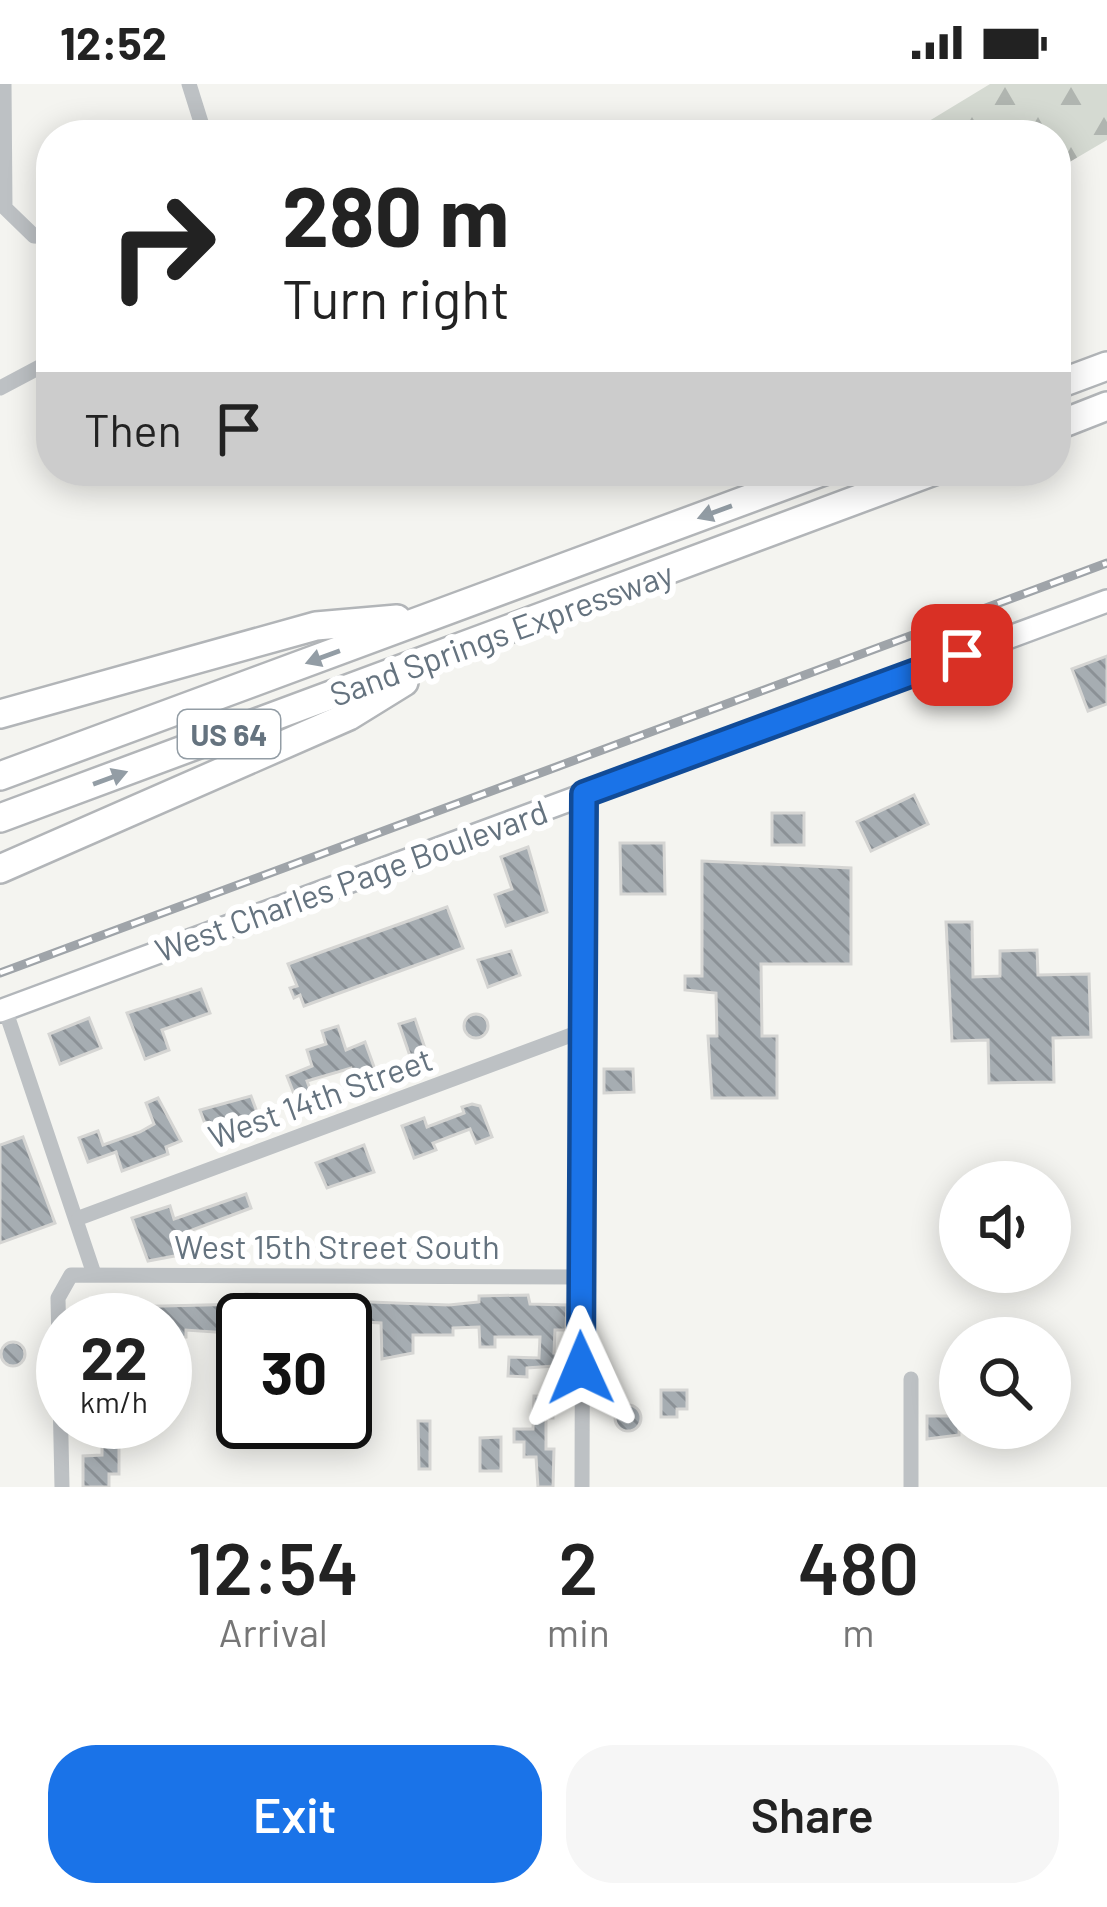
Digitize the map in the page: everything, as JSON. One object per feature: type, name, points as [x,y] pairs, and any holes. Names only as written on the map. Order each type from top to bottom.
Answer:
[{"type":"highway","points":[[1071,379],[1107,366]]},
{"type":"highway","points":[[1071,420],[1107,406]]},
{"type":"highway","name":"Sand Springs Expressway","points":[[0,776],[784,486]]},
{"type":"highway","name":"Sand Springs Expressway","points":[[0,818],[894,486]]},
{"type":"highway","points":[[0,714],[316,626],[433,616]]},
{"type":"highway","points":[[0,869],[349,716],[459,649]]},
{"type":"main road","name":"West Charles Page Boulevard","points":[[3,1010],[1107,602]]},
{"type":"street","points":[[4,84],[5,208],[36,236]]},
{"type":"street","points":[[189,84],[200,120]]},
{"type":"street","points":[[0,388],[36,369]]},
{"type":"street","points":[[582,1487],[584,794]]},
{"type":"street","points":[[3,1010],[79,1218],[94,1274],[65,1278],[58,1298],[62,1487]]},
{"type":"street","name":"West 14th Street","points":[[79,1218],[583,1031]]},
{"type":"street","name":"West 15th Street South","points":[[94,1274],[580,1276]]},
{"type":"street","points":[[910,1487],[911,1379]]},
{"type":"green space","points":[[990,84],[1107,84],[1107,140],[1071,161],[1071,120],[931,120]]},
{"type":"building","points":[[1107,656],[1107,704],[1088,711],[1072,669]]},
{"type":"building","points":[[914,795],[928,824],[871,851],[857,822]]},
{"type":"building","points":[[772,813],[804,813],[804,845],[772,845]]},
{"type":"building","points":[[620,843],[664,843],[665,894],[621,894]]},
{"type":"building","points":[[528,847],[547,912],[506,926],[495,895],[512,889],[501,857]]},
{"type":"building","points":[[702,861],[851,868],[851,964],[761,964],[762,1036],[777,1036],[777,1098],[712,1098],[708,1036],[717,1036],[716,993],[685,990],[685,976],[702,976]]},
{"type":"building","points":[[447,907],[463,948],[304,1006],[300,995],[294,998],[290,988],[297,986],[288,964]]},
{"type":"building","points":[[946,922],[972,922],[973,977],[1000,976],[1000,951],[1037,950],[1038,975],[1089,974],[1091,1037],[1053,1038],[1054,1082],[989,1083],[988,1040],[952,1041]]},
{"type":"building","points":[[511,951],[520,975],[488,987],[478,960]]},
{"type":"building","points":[[201,989],[210,1013],[162,1030],[169,1050],[145,1059],[127,1013]]},
{"type":"building","points":[[471,1014],[481,1014],[488,1026],[481,1038],[471,1038],[464,1031],[464,1021]]},
{"type":"building","points":[[89,1018],[101,1048],[60,1064],[49,1034]]},
{"type":"building","points":[[415,1019],[427,1054],[411,1059],[399,1024]]},
{"type":"building","points":[[338,1026],[346,1050],[365,1042],[377,1075],[356,1082],[351,1068],[307,1081],[311,1092],[296,1099],[287,1076],[312,1066],[307,1050],[326,1044],[322,1031]]},
{"type":"building","points":[[604,1069],[633,1069],[634,1092],[604,1093]]},
{"type":"building","points":[[251,1096],[260,1120],[209,1135],[200,1110]]},
{"type":"building","points":[[158,1098],[181,1141],[166,1147],[168,1154],[122,1171],[116,1152],[88,1162],[79,1138],[98,1131],[103,1145],[140,1132],[154,1124],[146,1103]]},
{"type":"building","points":[[480,1106],[492,1137],[476,1143],[470,1129],[433,1143],[436,1150],[414,1158],[402,1126],[424,1118],[427,1127],[464,1113],[462,1107]]},
{"type":"building","points":[[23,1137],[55,1223],[0,1243],[0,1145]]},
{"type":"building","points":[[364,1145],[374,1172],[327,1188],[316,1163]]},
{"type":"building","points":[[246,1194],[251,1208],[179,1235],[185,1254],[148,1261],[132,1218],[170,1206],[174,1219]]},
{"type":"building","points":[[528,1295],[530,1304],[567,1305],[566,1330],[555,1330],[554,1353],[569,1353],[569,1365],[527,1368],[527,1377],[508,1376],[509,1357],[539,1358],[540,1337],[495,1337],[495,1347],[480,1347],[479,1327],[453,1328],[453,1335],[413,1335],[413,1353],[382,1359],[381,1323],[372,1322],[372,1302],[449,1305],[479,1302],[479,1296]]},
{"type":"building","points":[[192,1305],[216,1305],[216,1332],[192,1330]]},
{"type":"building","points":[[13,1342],[22,1345],[22,1363],[13,1366],[4,1363],[1,1354],[4,1345]]},
{"type":"building","points":[[661,1390],[687,1390],[687,1409],[677,1409],[677,1417],[661,1417]]},
{"type":"building","points":[[534,1396],[554,1397],[553,1418],[546,1418],[546,1449],[554,1449],[553,1487],[538,1487],[536,1457],[524,1457],[524,1442],[514,1442],[514,1429],[533,1429]]},
{"type":"building","points":[[628,1405],[641,1418],[628,1431],[615,1418]]},
{"type":"building","points":[[927,1416],[939,1416],[939,1438],[927,1439]]},
{"type":"building","points":[[418,1421],[430,1421],[430,1469],[419,1469]]},
{"type":"building","points":[[501,1437],[501,1471],[480,1471],[480,1438]]},
{"type":"building","points":[[102,1449],[119,1449],[119,1474],[109,1474],[109,1487],[83,1487],[83,1456],[102,1455]]},
{"type":"railway","points":[[0,973],[1107,563]]},
{"type":"route","points":[[581,1368],[584,794],[962,655]]}]
